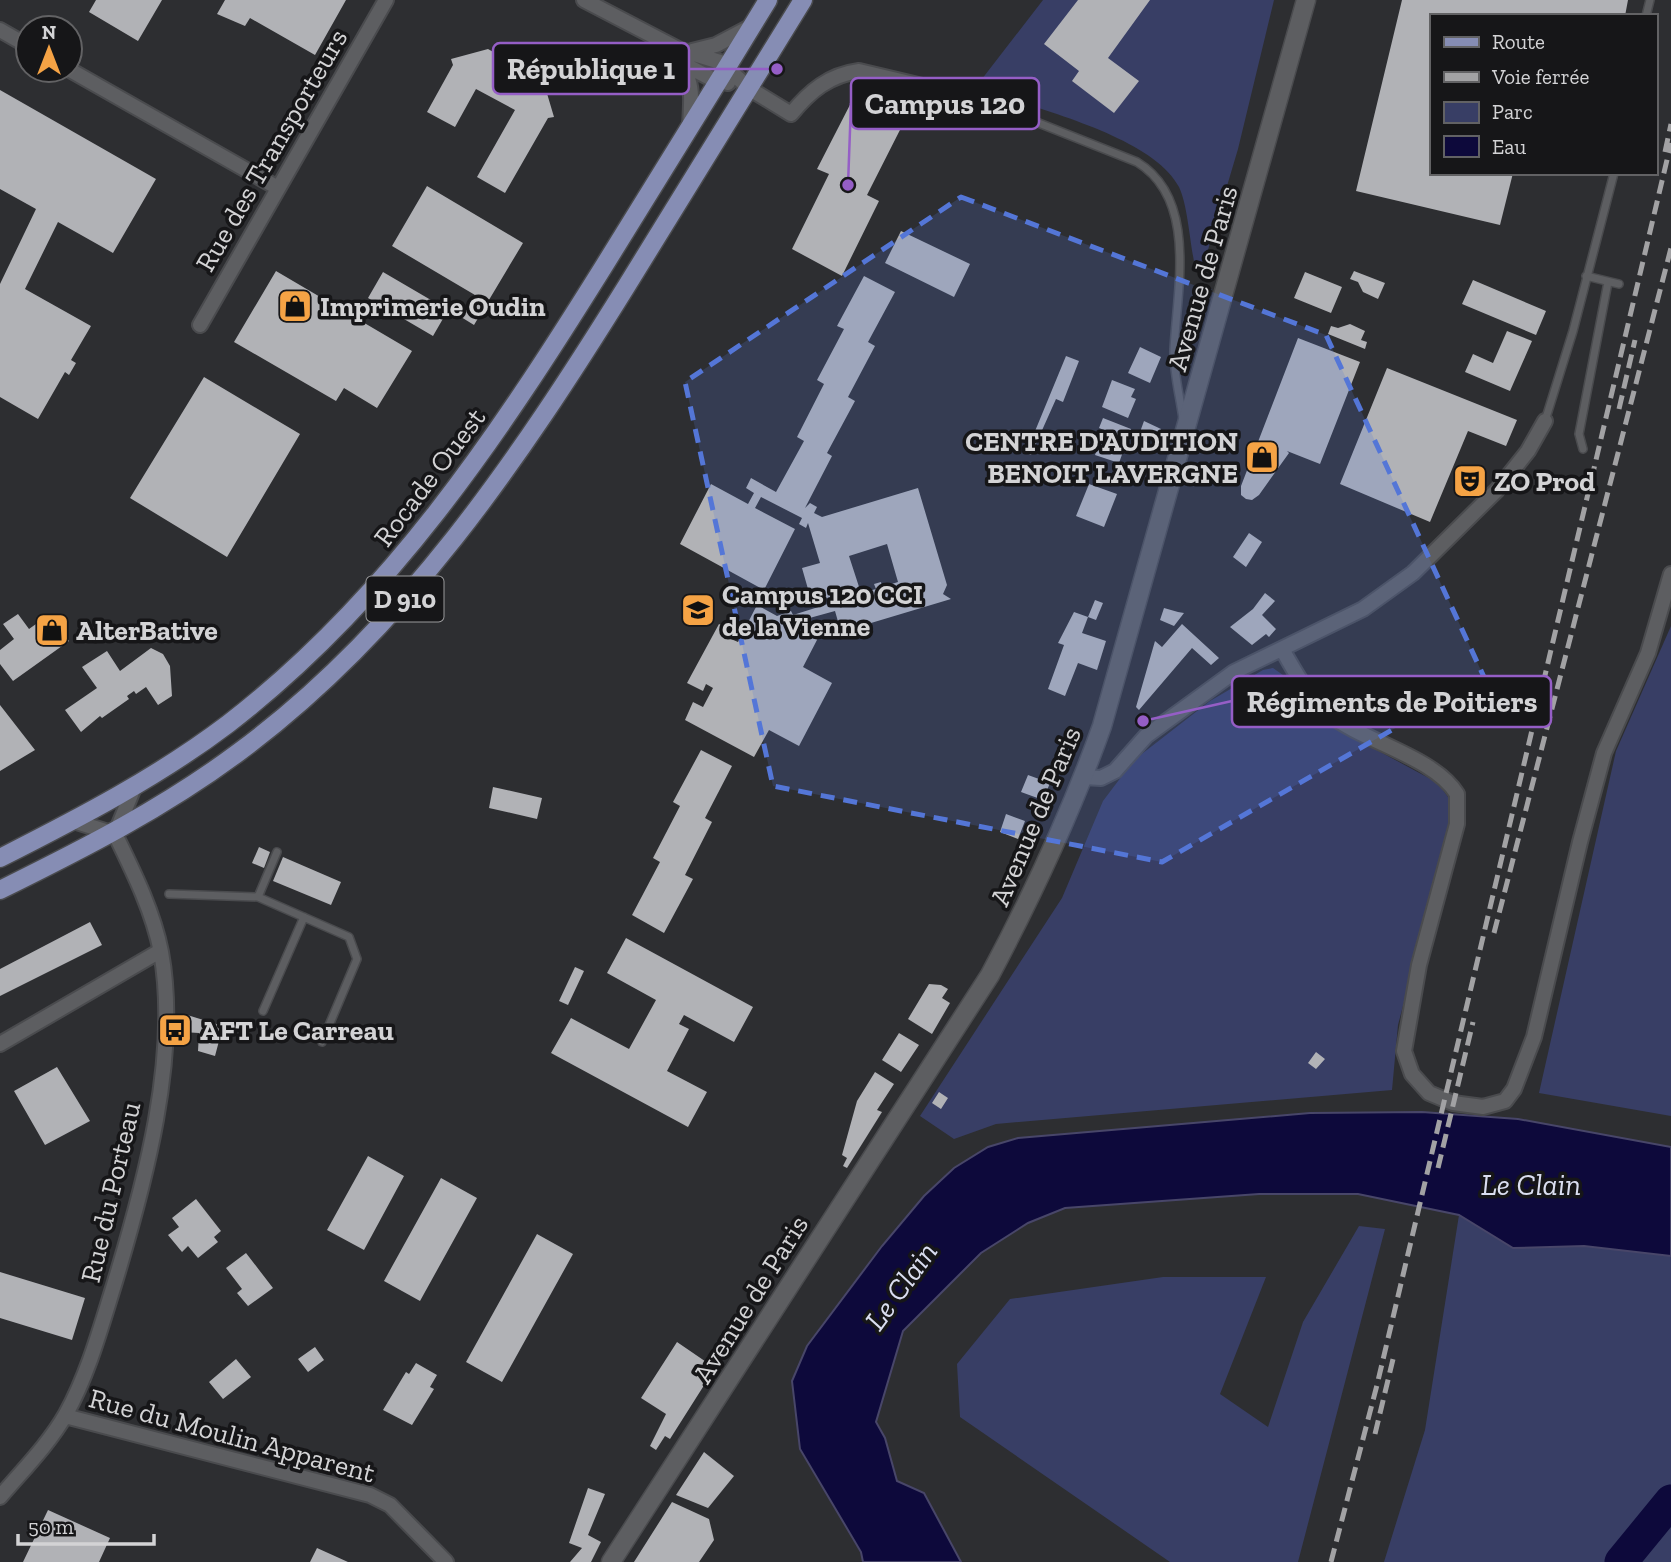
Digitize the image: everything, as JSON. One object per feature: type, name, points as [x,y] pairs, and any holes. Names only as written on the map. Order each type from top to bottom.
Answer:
[{"type":"main road","name":"Rocade Ouest","points":[[0,858],[74,821],[228,724],[326,639],[415,542],[508,418],[768,0]]},
{"type":"main road","name":"D 910","points":[[0,890],[115,834],[191,786],[294,707],[354,651],[439,560],[540,422],[803,0]]},
{"type":"main road","name":"Avenue de Paris","points":[[611,1562],[990,975],[1040,880],[1084,777],[1102,726],[1306,0]]},
{"type":"street","name":"Rue des Transporteurs","points":[[200,325],[386,0]]},
{"type":"street","points":[[584,0],[645,33],[678,48],[692,51],[722,74],[791,114],[806,95],[823,83],[845,73],[859,71],[956,94],[1016,114]]},
{"type":"street","points":[[692,51],[716,45],[752,26]]},
{"type":"street","points":[[645,33],[680,62],[688,77],[692,96],[690,126]]},
{"type":"street","points":[[680,62],[722,74]]},
{"type":"street","points":[[84,78],[278,188]]},
{"type":"street","points":[[1084,777],[1101,778],[1115,771],[1146,736],[1234,672],[1363,609],[1413,573],[1497,490],[1528,451],[1545,421]]},
{"type":"street","points":[[1283,650],[1310,694],[1329,715],[1440,776],[1457,794],[1457,824],[1419,965],[1404,1051],[1412,1073],[1438,1098],[1468,1107],[1496,1105],[1505,1101],[1514,1089],[1534,1037],[1604,753],[1648,653],[1671,574]]},
{"type":"street","points":[[74,821],[115,834],[135,785]]},
{"type":"street","name":"Rue du Porteau","points":[[0,1497],[65,1416],[88,1369],[135,1214],[149,1158],[165,1018],[160,951],[132,869],[115,834]]},
{"type":"street","points":[[0,1044],[160,951]]},
{"type":"street","name":"Rue du Moulin Apparent","points":[[65,1416],[370,1495],[390,1505],[446,1562]]},
{"type":"lane","points":[[1016,114],[1137,162],[1151,170],[1165,190],[1179,243],[1180,296],[1174,351],[1185,437]]},
{"type":"lane","points":[[1545,421],[1573,331],[1613,175]]},
{"type":"lane","points":[[1586,276],[1619,284]]},
{"type":"lane","points":[[1583,449],[1579,434],[1608,282]]},
{"type":"lane","points":[[258,897],[277,852]]},
{"type":"lane","points":[[169,894],[258,897],[349,937],[357,959],[322,1042]]},
{"type":"lane","points":[[263,1011],[304,917]]},
{"type":"highlighted area","points":[[961,197],[1326,335],[1484,677],[1162,862],[773,786],[685,382]]},
{"type":"green space","points":[[1043,0],[1274,0],[1238,149],[1202,270],[1195,266],[1182,195],[1165,169],[1143,152],[1088,125],[975,88]]},
{"type":"green space","points":[[1671,626],[1671,1116],[1539,1093],[1616,751]]},
{"type":"green space","points":[[1273,668],[1290,680],[1323,721],[1438,783],[1448,797],[1452,818],[1398,1025],[1392,1090],[996,1124],[954,1139],[920,1116],[1062,898],[1103,801],[1134,760],[1210,701],[1263,670]]},
{"type":"green space","points":[[1459,1215],[1513,1248],[1584,1246],[1671,1256],[1671,1562],[1384,1562],[1425,1430]]},
{"type":"green space","points":[[1359,1226],[1385,1229],[1298,1562],[1170,1562],[960,1417],[957,1364],[1010,1299],[1163,1277],[1266,1277],[1220,1394],[1268,1427],[1303,1322]]},
{"type":"water","name":"Le Clain","points":[[1422,1112],[1518,1119],[1671,1147],[1671,1256],[1584,1246],[1513,1248],[1459,1215],[1358,1194],[1259,1194],[1065,1208],[1028,1223],[981,1253],[903,1331],[876,1422],[885,1438],[897,1481],[924,1493],[961,1562],[863,1562],[861,1552],[800,1449],[792,1381],[807,1346],[882,1246],[924,1196],[954,1168],[988,1147],[1018,1138],[1310,1113]]},
{"type":"building","points":[[96,0],[162,0],[138,41],[89,12]]},
{"type":"building","points":[[225,0],[346,0],[315,55],[250,18],[245,26],[217,14]]},
{"type":"building","points":[[1078,0],[1150,0],[1108,58],[1139,81],[1114,113],[1072,81],[1079,71],[1044,44]]},
{"type":"building","points":[[1402,0],[1628,0],[1625,14],[1430,14],[1430,175],[1512,175],[1500,225],[1356,191]]},
{"type":"building","points":[[488,49],[543,80],[554,117],[548,118],[505,193],[477,177],[515,110],[476,89],[455,127],[427,112],[453,65],[451,59]]},
{"type":"building","points":[[0,90],[156,179],[113,253],[58,222],[25,289],[91,326],[71,360],[76,363],[69,375],[65,372],[38,419],[0,397],[0,284],[36,209],[0,189]]},
{"type":"building","points":[[854,97],[904,122],[867,195],[879,201],[842,276],[792,249],[829,174],[817,169]]},
{"type":"building","points":[[427,186],[523,243],[474,325],[461,317],[475,295],[392,246]]},
{"type":"building","points":[[901,231],[970,264],[954,297],[885,263]]},
{"type":"building","name":"Imprimerie Oudin","points":[[276,271],[412,351],[377,408],[344,388],[336,401],[234,342]]},
{"type":"building","points":[[1354,271],[1385,283],[1378,299],[1363,292],[1358,282],[1350,279]]},
{"type":"building","points":[[383,272],[448,310],[433,336],[368,298]]},
{"type":"building","points":[[1305,272],[1342,287],[1331,313],[1294,298]]},
{"type":"building","points":[[864,276],[895,292],[868,342],[875,346],[848,397],[855,401],[827,453],[832,456],[805,508],[810,503],[817,507],[814,513],[822,517],[918,488],[947,585],[943,594],[951,599],[841,632],[835,611],[795,622],[797,627],[818,638],[803,667],[832,683],[799,746],[769,730],[754,757],[685,720],[693,702],[703,707],[713,688],[706,684],[703,691],[687,683],[719,624],[735,632],[731,639],[738,642],[757,605],[777,616],[791,611],[793,615],[831,603],[830,597],[812,603],[802,568],[820,563],[808,523],[806,528],[799,524],[802,518],[761,497],[755,508],[795,529],[764,590],[680,544],[711,484],[748,504],[754,493],[746,488],[751,478],[776,492],[804,441],[797,437],[824,384],[817,380],[844,329],[837,326]],"holes":[[[887,544],[898,582],[882,587],[881,582],[874,584],[876,589],[861,593],[849,556]]]},
{"type":"building","points":[[1473,280],[1546,311],[1536,335],[1462,304]]},
{"type":"building","points":[[1350,324],[1365,331],[1361,340],[1367,342],[1365,349],[1328,334],[1331,326],[1338,328]]},
{"type":"building","points":[[1507,331],[1532,341],[1510,391],[1465,372],[1473,354],[1493,363]]},
{"type":"building","points":[[1298,338],[1360,362],[1320,464],[1287,451],[1289,453],[1259,495],[1252,500],[1246,499],[1241,495],[1241,486]]},
{"type":"building","points":[[1140,347],[1161,357],[1150,383],[1128,373]]},
{"type":"building","points":[[1066,356],[1079,361],[1063,402],[1056,399],[1031,455],[1026,453]]},
{"type":"building","points":[[1387,368],[1517,420],[1506,446],[1468,431],[1430,522],[1340,484]]},
{"type":"building","points":[[204,377],[300,434],[227,557],[130,498]]},
{"type":"building","points":[[1112,380],[1135,389],[1131,397],[1136,399],[1128,418],[1102,407]]},
{"type":"building","points":[[1103,418],[1131,429],[1119,463],[1095,455],[1104,430],[1099,428]]},
{"type":"building","points":[[1144,421],[1161,429],[1158,439],[1140,432]]},
{"type":"building","points":[[1089,484],[1117,494],[1104,527],[1076,516]]},
{"type":"building","points":[[1249,533],[1262,542],[1246,567],[1233,557]]},
{"type":"building","points":[[1265,593],[1275,601],[1262,615],[1276,629],[1269,637],[1266,634],[1252,645],[1230,627],[1253,609]]},
{"type":"building","points":[[1095,600],[1103,603],[1096,620],[1088,617]]},
{"type":"building","points":[[1164,608],[1184,613],[1174,626],[1160,620]]},
{"type":"building","points":[[1074,612],[1088,617],[1082,633],[1106,641],[1097,670],[1078,663],[1065,696],[1048,689],[1064,645],[1058,643]]},
{"type":"building","points":[[18,614],[29,629],[50,614],[69,641],[13,681],[0,664],[0,650],[14,639],[3,624]]},
{"type":"building","points":[[1182,624],[1219,658],[1211,665],[1192,648],[1139,710],[1136,707],[1155,641],[1162,647]]},
{"type":"building","points":[[151,648],[163,654],[170,666],[172,696],[158,705],[146,687],[136,694],[134,691],[127,696],[129,699],[102,718],[100,716],[81,732],[65,710],[97,688],[82,667],[107,651],[120,671]]},
{"type":"building","points":[[0,705],[35,750],[0,771]]},
{"type":"building","points":[[701,750],[732,766],[705,818],[712,822],[685,875],[693,879],[664,933],[632,915],[660,862],[653,858],[680,806],[673,802]]},
{"type":"building","points":[[1028,775],[1050,783],[1043,800],[1021,792]]},
{"type":"building","points":[[493,787],[542,798],[537,819],[489,808]]},
{"type":"building","points":[[1006,814],[1025,821],[1018,839],[1000,832]]},
{"type":"building","points":[[259,847],[270,852],[264,868],[252,863]]},
{"type":"building","points":[[283,857],[341,882],[331,905],[273,881]]},
{"type":"building","points":[[90,922],[102,945],[0,996],[0,969]]},
{"type":"building","points":[[626,938],[753,1007],[734,1042],[684,1015],[679,1024],[689,1029],[667,1071],[707,1092],[688,1127],[551,1053],[571,1018],[629,1049],[656,1000],[607,973]]},
{"type":"building","points":[[575,967],[584,971],[568,1005],[559,1001]]},
{"type":"building","points":[[929,984],[948,989],[942,998],[950,1003],[932,1034],[908,1019]]},
{"type":"building","points":[[184,1014],[223,1026],[215,1056],[198,1051],[199,1033],[182,1032]]},
{"type":"building","points":[[899,1033],[919,1045],[901,1072],[882,1060]]},
{"type":"building","points":[[1316,1052],[1325,1059],[1316,1069],[1308,1063]]},
{"type":"building","points":[[57,1067],[90,1121],[45,1145],[14,1091]]},
{"type":"building","points":[[875,1072],[894,1084],[877,1110],[882,1112],[847,1168],[843,1166],[847,1158],[842,1155],[857,1101]]},
{"type":"building","points":[[939,1092],[948,1098],[941,1109],[932,1103]]},
{"type":"building","points":[[368,1156],[404,1176],[364,1250],[327,1230]]},
{"type":"building","points":[[441,1178],[477,1198],[420,1301],[384,1281]]},
{"type":"building","points":[[196,1199],[221,1231],[214,1237],[218,1242],[198,1258],[188,1246],[182,1252],[168,1235],[179,1227],[172,1218]]},
{"type":"building","points":[[537,1234],[573,1254],[502,1382],[466,1362]]},
{"type":"building","points":[[246,1253],[273,1288],[248,1306],[237,1293],[242,1289],[226,1268]]},
{"type":"building","points":[[0,1272],[85,1298],[72,1340],[0,1318]]},
{"type":"building","points":[[677,1342],[715,1368],[670,1439],[665,1436],[656,1450],[650,1446],[666,1414],[641,1398]]},
{"type":"building","points":[[315,1347],[324,1360],[308,1372],[298,1359]]},
{"type":"building","points":[[236,1359],[251,1377],[223,1399],[209,1382]]},
{"type":"building","points":[[416,1363],[437,1375],[430,1387],[434,1389],[412,1425],[383,1410],[406,1372],[409,1374]]},
{"type":"building","points":[[704,1452],[734,1476],[708,1508],[676,1495]]},
{"type":"building","points":[[588,1488],[605,1494],[588,1535],[601,1542],[591,1562],[570,1562],[582,1548],[569,1543]]},
{"type":"building","points":[[672,1502],[709,1519],[714,1540],[699,1562],[634,1562]]},
{"type":"building","points":[[48,1510],[110,1538],[99,1562],[23,1562]]},
{"type":"building","points":[[317,1548],[348,1562],[310,1562]]},
{"type":"waterway","points":[[1621,1562],[1671,1501]]},
{"type":"railway","points":[[1665,152],[1671,124]]},
{"type":"railway","points":[[1331,1562],[1377,1385],[1671,143]]},
{"type":"railway","points":[[1494,933],[1671,248]]},
{"type":"railway","points":[[1619,409],[1635,340]]},
{"type":"railway","points":[[1438,1168],[1473,1022]]},
{"type":"railway","points":[[1375,1434],[1394,1355]]},
{"type":"place","name":"République 1","points":[[777,69]]},
{"type":"place","name":"Campus 120","points":[[848,185]]},
{"type":"place","name":"Imprimerie Oudin","points":[[295,306]]},
{"type":"place","name":"CENTRE D'AUDITION BENOIT LAVERGNE","points":[[1262,457]]},
{"type":"place","name":"ZO Prod","points":[[1470,481]]},
{"type":"place","name":"Campus 120 CCI de la Vienne","points":[[698,610]]},
{"type":"place","name":"AlterBative","points":[[52,630]]},
{"type":"place","name":"Régiments de Poitiers","points":[[1143,721]]},
{"type":"place","name":"AFT Le Carreau","points":[[175,1030]]}]
